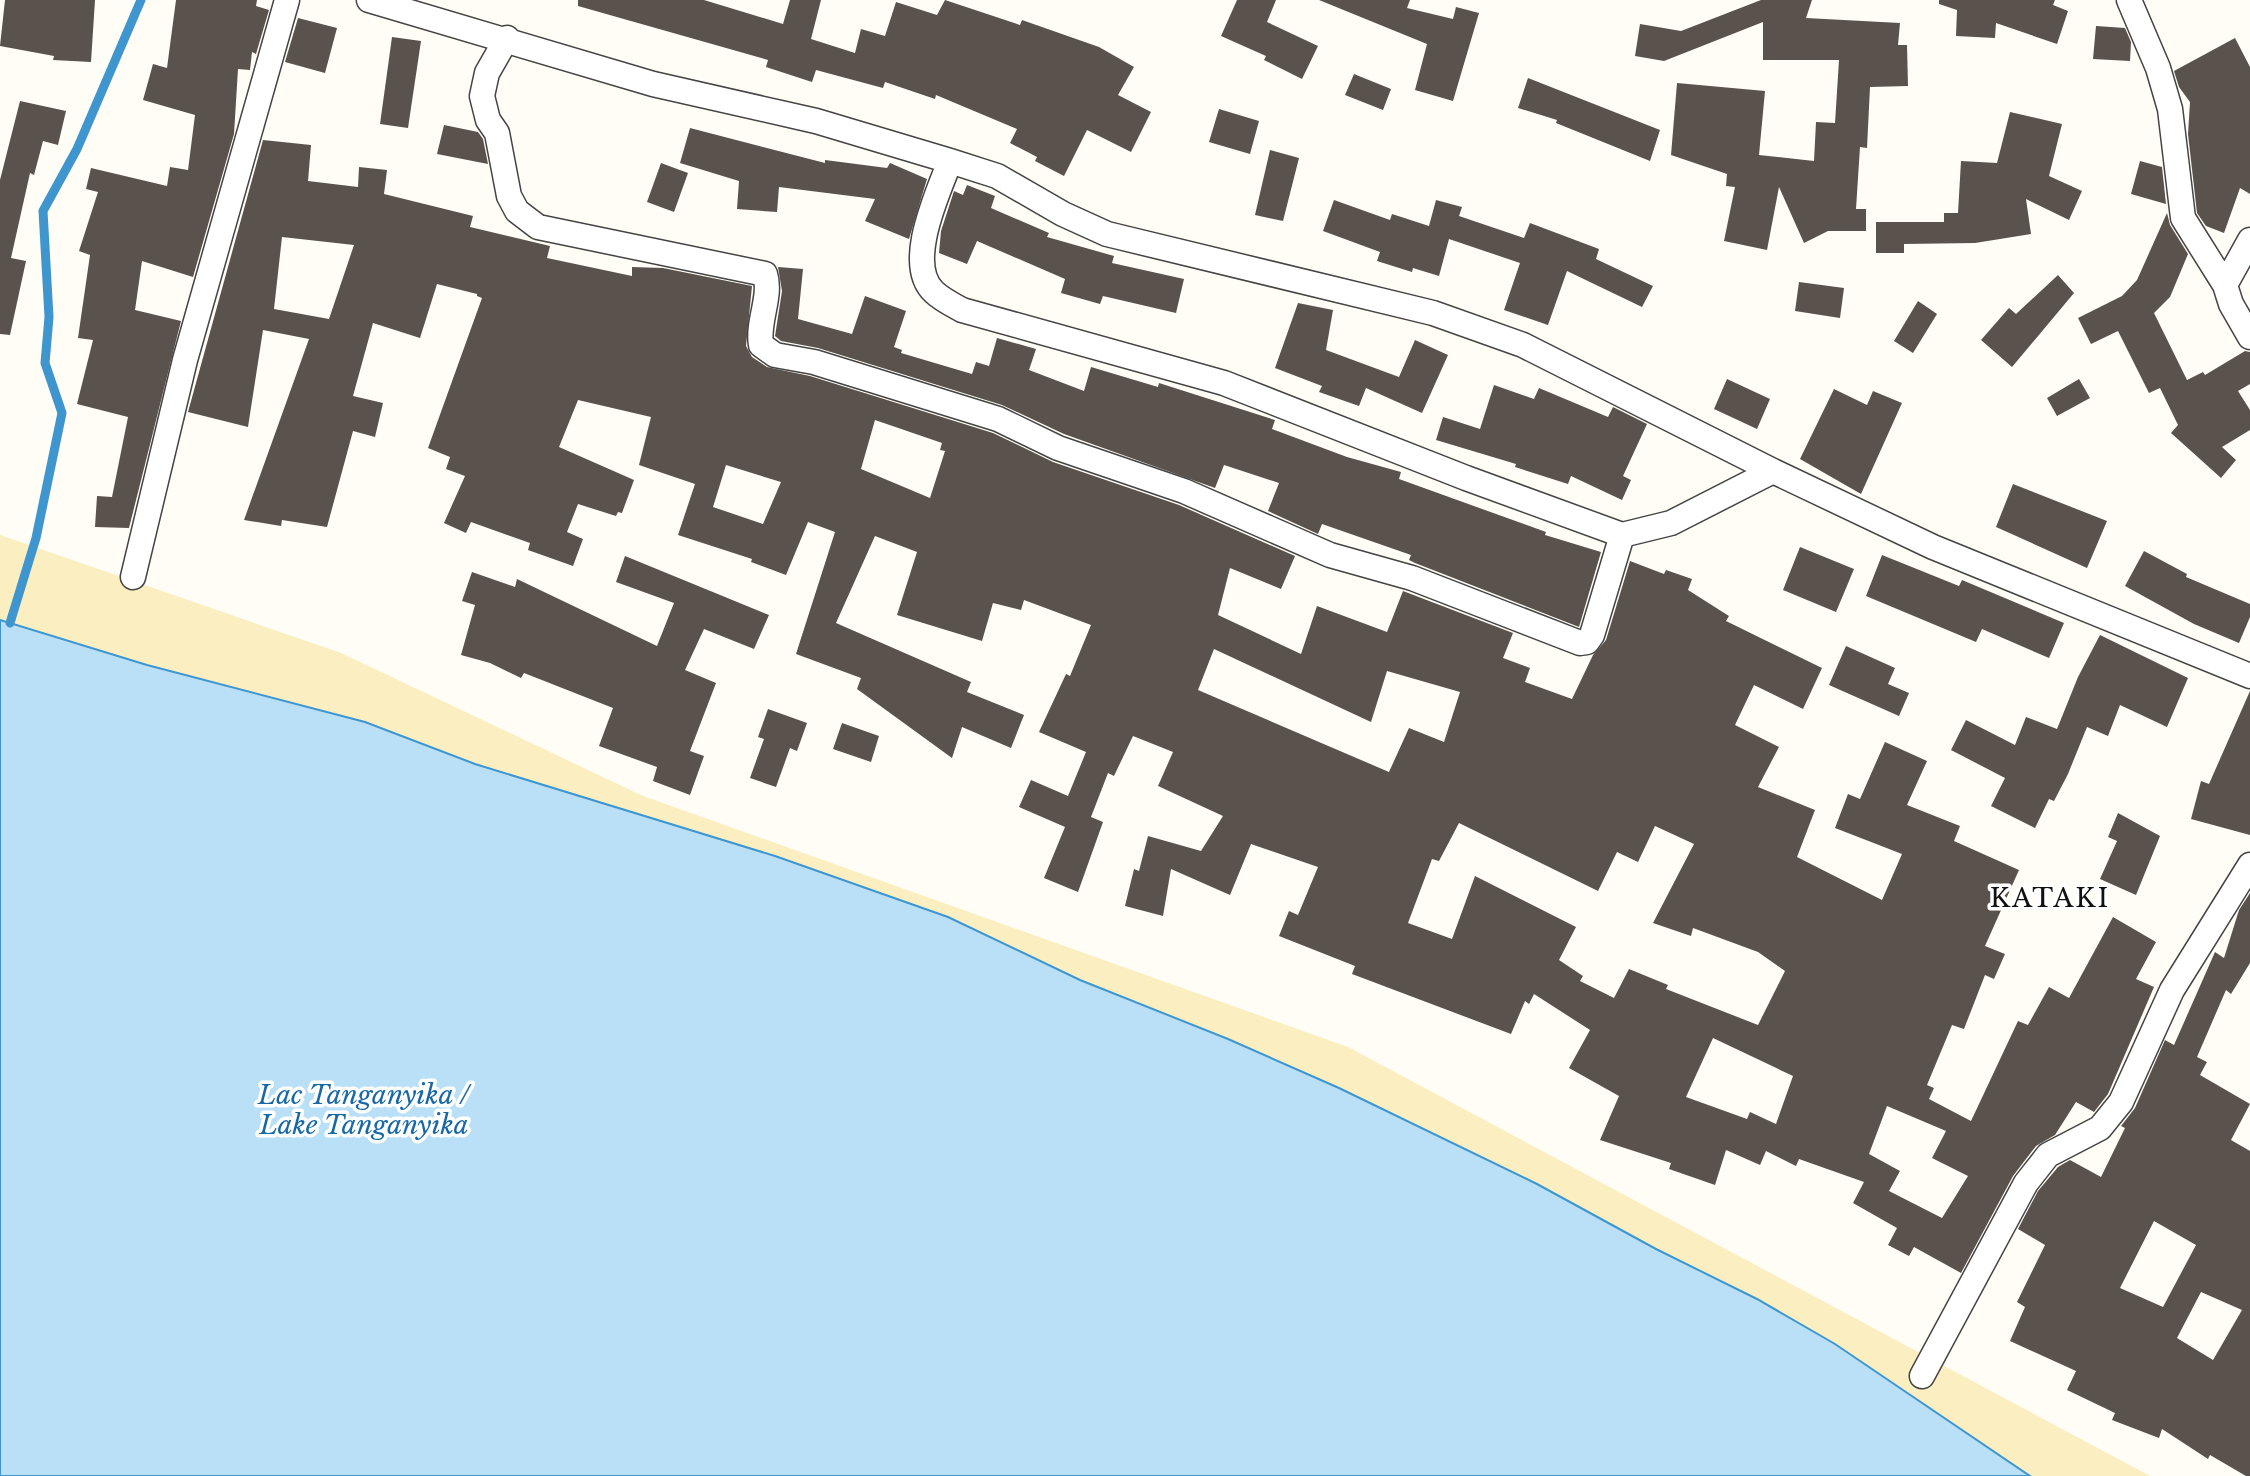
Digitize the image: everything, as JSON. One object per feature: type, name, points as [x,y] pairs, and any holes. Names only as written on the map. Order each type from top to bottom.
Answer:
[{"type":"street","points":[[133,577],[184,360],[287,0]]},
{"type":"street","points":[[369,0],[507,38],[653,85],[816,121],[950,161],[997,176],[1063,214],[1107,234],[1433,313],[1523,345],[1773,471],[1933,547],[2250,676]]},
{"type":"street","points":[[2129,0],[2158,68],[2170,109],[2183,218],[2225,285],[2231,304],[2250,337]]},
{"type":"street","points":[[507,38],[487,73],[482,96],[488,120],[497,132],[509,196],[517,211],[538,227],[765,274],[768,283],[759,332],[761,345],[775,355],[814,362],[998,419],[1058,448],[1184,491],[1329,555],[1412,578],[1580,643],[1587,642],[1592,635],[1622,535]]},
{"type":"street","points":[[950,161],[930,216],[920,257],[932,291],[962,310],[1224,383],[1466,478],[1622,535],[1671,523],[1773,471]]},
{"type":"street","points":[[2225,285],[2250,240]]},
{"type":"street","points":[[1922,1376],[2026,1183],[2048,1155],[2100,1128],[2121,1102],[2172,990],[2250,864]]},
{"type":"sand","points":[[0,535],[341,653],[643,796],[1348,1047],[2150,1476],[2030,1476],[1757,1299],[1656,1249],[1537,1184],[1339,1088],[1228,1039],[1080,980],[948,917],[775,856],[475,764],[365,722],[147,665],[0,620]]},
{"type":"water","name":"Lac Tanganyika / Lake Tanganyika","points":[[0,620],[147,665],[365,722],[475,764],[775,856],[948,917],[1080,980],[1228,1039],[1339,1088],[1537,1184],[1656,1249],[1757,1299],[1835,1344],[2030,1476],[0,1476]]},
{"type":"building","points":[[5,0],[95,0],[91,62],[53,60],[54,56],[0,46]]},
{"type":"building","points":[[176,0],[257,0],[256,6],[269,10],[256,54],[252,52],[250,70],[238,69],[234,134],[193,277],[142,261],[135,310],[181,321],[129,528],[95,527],[97,496],[112,497],[128,417],[77,404],[93,340],[78,338],[90,255],[79,251],[98,192],[86,189],[91,168],[167,186],[170,167],[188,170],[195,115],[143,100],[153,64],[167,68]]},
{"type":"building","points":[[578,0],[704,0],[783,24],[790,0],[821,0],[811,39],[855,53],[861,29],[885,36],[896,2],[937,15],[945,0],[1020,25],[1022,20],[1099,47],[1134,67],[1118,95],[1151,112],[1131,152],[1087,130],[1064,176],[1035,161],[1037,157],[1010,143],[1017,129],[936,95],[935,99],[885,82],[883,88],[816,70],[812,82],[766,67],[768,60],[578,6]]},
{"type":"building","points":[[1237,0],[1276,0],[1267,22],[1318,46],[1302,79],[1264,60],[1266,56],[1221,36]]},
{"type":"building","points":[[1319,0],[1410,0],[1407,8],[1453,19],[1456,7],[1479,13],[1453,101],[1415,90],[1427,44]]},
{"type":"building","points":[[1761,0],[1812,0],[1806,18],[1900,23],[1898,45],[1907,45],[1908,86],[1870,87],[1867,148],[1860,147],[1856,209],[1866,209],[1866,231],[1828,231],[1804,243],[1779,187],[1767,250],[1724,241],[1735,187],[1726,186],[1727,174],[1671,155],[1677,83],[1765,91],[1759,155],[1814,161],[1816,122],[1835,123],[1839,60],[1763,60],[1763,22],[1664,61],[1635,56],[1640,24],[1681,31]]},
{"type":"building","points":[[1939,0],[2055,0],[2053,5],[2068,11],[2057,44],[1996,23],[1995,38],[1956,36],[1957,10],[1939,4]]},
{"type":"building","points":[[298,18],[337,28],[325,73],[285,62]]},
{"type":"building","points":[[2096,26],[2125,28],[2131,42],[2130,61],[2093,59]]},
{"type":"building","points":[[392,37],[421,41],[408,128],[380,124]]},
{"type":"building","points":[[2235,38],[2250,67],[2250,194],[2240,188],[2224,233],[2206,226],[2197,213],[2188,134],[2190,102],[2179,87],[2174,71]]},
{"type":"building","points":[[1354,74],[1391,89],[1383,110],[1345,95]]},
{"type":"building","points":[[1528,78],[1660,130],[1650,161],[1556,123],[1557,120],[1518,108]]},
{"type":"building","points":[[20,101],[66,111],[58,145],[43,141],[34,175],[30,173],[11,258],[26,261],[10,335],[0,334],[0,180]]},
{"type":"building","points":[[1219,109],[1259,121],[1250,154],[1209,142]]},
{"type":"building","points":[[2010,112],[2062,124],[2049,176],[2082,191],[2069,220],[2026,199],[2031,234],[1975,243],[1904,244],[1904,253],[1876,253],[1876,222],[1944,222],[1944,213],[1958,213],[1961,161],[1997,163]]},
{"type":"building","points":[[444,125],[478,132],[483,139],[488,164],[437,154]]},
{"type":"building","points":[[690,128],[825,163],[825,160],[887,168],[890,163],[927,179],[909,239],[865,221],[875,199],[779,187],[777,212],[737,209],[739,181],[680,163]]},
{"type":"building","points":[[263,140],[311,145],[308,181],[358,187],[359,167],[387,170],[384,194],[473,216],[470,227],[550,246],[547,258],[632,276],[632,267],[663,268],[752,286],[746,346],[752,357],[767,367],[810,376],[993,433],[1053,462],[1179,505],[1295,556],[1281,589],[1230,568],[1218,615],[1301,654],[1317,606],[1387,632],[1403,591],[1513,633],[1503,658],[1530,668],[1525,682],[1572,699],[1593,655],[1606,640],[1630,561],[1664,574],[1666,570],[1692,579],[1688,590],[1729,616],[1726,621],[1822,668],[1803,709],[1754,685],[1735,725],[1779,747],[1758,787],[1815,810],[1797,857],[1882,900],[1902,854],[1835,828],[1848,794],[1860,799],[1885,742],[1927,761],[1907,805],[1960,826],[1954,841],[2019,870],[1985,946],[2005,954],[1994,979],[1985,975],[1964,1029],[1952,1025],[1927,1085],[1934,1088],[1929,1099],[1971,1121],[2018,1021],[2028,1025],[2049,987],[2069,998],[2113,917],[2156,942],[2136,979],[2154,987],[2108,1094],[2094,1112],[2076,1102],[2055,1135],[2036,1146],[2013,1176],[1961,1273],[1914,1247],[1909,1256],[1888,1245],[1897,1228],[1853,1203],[1864,1182],[1799,1159],[1796,1166],[1766,1151],[1760,1165],[1726,1150],[1715,1185],[1669,1169],[1671,1163],[1600,1140],[1619,1096],[1569,1068],[1590,1030],[1534,994],[1529,1004],[1525,1001],[1511,1034],[1352,974],[1355,966],[1279,936],[1289,911],[1298,915],[1318,867],[1251,844],[1230,895],[1171,869],[1163,916],[1125,906],[1134,869],[1139,871],[1148,836],[1201,851],[1223,816],[1158,786],[1173,752],[1133,736],[1114,776],[1108,773],[1091,817],[1103,822],[1078,892],[1044,878],[1065,827],[1019,807],[1031,780],[1068,796],[1086,752],[1039,732],[1066,674],[1070,676],[1091,625],[1024,600],[1021,610],[993,603],[982,641],[897,615],[917,552],[875,536],[836,623],[971,682],[967,692],[1024,715],[1011,748],[962,727],[952,758],[857,689],[861,678],[796,654],[835,532],[808,522],[786,575],[751,562],[752,559],[678,535],[695,484],[639,465],[651,417],[578,400],[559,447],[634,480],[622,513],[618,512],[616,516],[578,504],[567,532],[583,539],[573,566],[528,550],[530,543],[471,522],[466,533],[444,523],[465,476],[446,469],[450,457],[428,448],[482,298],[477,294],[437,284],[420,338],[373,323],[353,396],[383,403],[375,437],[353,431],[327,527],[282,520],[281,526],[244,520],[309,339],[263,330],[248,427],[188,412]],"holes":[[[282,237],[354,245],[329,319],[274,309]],[[875,420],[942,443],[940,450],[945,451],[930,498],[861,469]],[[726,465],[781,482],[763,524],[713,507]],[[1214,649],[1371,722],[1387,671],[1460,692],[1444,742],[1409,728],[1389,772],[1198,690]],[[1459,823],[1598,891],[1617,852],[1638,862],[1655,826],[1694,844],[1653,923],[1691,936],[1693,928],[1758,952],[1785,971],[1758,1025],[1666,989],[1668,985],[1629,969],[1614,998],[1580,981],[1583,976],[1559,960],[1576,927],[1475,876],[1452,939],[1408,923],[1432,859],[1439,861]],[[1713,1038],[1793,1076],[1776,1124],[1750,1112],[1747,1119],[1686,1097]],[[1887,1106],[1946,1131],[1932,1158],[1968,1176],[1942,1218],[1889,1191],[1900,1171],[1869,1154]]]},
{"type":"building","points":[[1270,150],[1299,158],[1283,221],[1255,215]]},
{"type":"building","points":[[2140,161],[2162,167],[2166,204],[2131,194]]},
{"type":"building","points":[[661,163],[688,173],[674,212],[647,202]]},
{"type":"building","points":[[967,185],[995,196],[991,208],[1049,233],[1047,237],[1114,256],[1112,263],[1184,279],[1176,313],[1103,296],[1100,304],[1061,293],[1065,279],[977,241],[967,264],[939,253],[941,231],[954,191],[963,195]]},
{"type":"building","points":[[1334,200],[1390,220],[1392,214],[1429,226],[1436,200],[1462,207],[1459,216],[1524,238],[1530,223],[1599,249],[1596,259],[1653,286],[1642,307],[1567,271],[1548,325],[1504,310],[1520,263],[1449,239],[1439,276],[1413,268],[1412,272],[1377,261],[1380,252],[1323,231]]},
{"type":"building","points":[[2167,213],[2170,225],[2188,254],[2170,297],[2154,313],[2187,380],[2203,372],[2205,375],[2245,351],[2250,352],[2250,384],[2238,391],[2250,410],[2250,430],[2222,447],[2236,460],[2221,478],[2171,433],[2178,425],[2160,388],[2149,393],[2118,331],[2091,344],[2078,318],[2122,296],[2137,280]]},
{"type":"building","points":[[778,267],[803,269],[798,319],[852,334],[865,296],[906,311],[894,347],[902,350],[901,353],[972,374],[976,362],[989,366],[997,338],[1036,349],[1029,370],[1084,391],[1091,367],[1158,387],[1159,383],[1275,420],[1272,429],[1347,457],[1401,472],[1399,479],[1546,532],[1545,535],[1601,552],[1579,627],[1415,563],[1409,560],[1411,555],[1322,524],[1318,534],[1268,511],[1279,483],[1224,465],[1215,488],[1064,434],[1002,405],[818,348],[781,341],[775,336],[782,291]]},
{"type":"building","points":[[2058,275],[2074,293],[2012,367],[1981,340],[2009,308],[2016,314]]},
{"type":"building","points":[[1799,282],[1844,288],[1840,318],[1795,311]]},
{"type":"building","points":[[1918,301],[1937,314],[1913,353],[1894,341]]},
{"type":"building","points":[[1298,303],[1333,310],[1326,350],[1399,377],[1415,340],[1448,355],[1422,413],[1366,388],[1359,406],[1319,392],[1322,386],[1275,368]]},
{"type":"building","points":[[1727,379],[1770,399],[1757,429],[1714,409]]},
{"type":"building","points":[[2079,379],[2090,398],[2057,416],[2047,398]]},
{"type":"building","points":[[1494,385],[1534,399],[1539,388],[1608,417],[1613,407],[1647,424],[1623,476],[1631,480],[1622,500],[1571,476],[1568,484],[1515,467],[1516,464],[1436,440],[1443,417],[1480,429]]},
{"type":"building","points":[[1834,389],[1867,405],[1873,391],[1902,403],[1861,494],[1800,459]]},
{"type":"building","points":[[2013,484],[2107,521],[2087,568],[1996,527]]},
{"type":"building","points":[[1800,547],[1854,569],[1836,612],[1783,590]]},
{"type":"building","points":[[2144,551],[2187,574],[2186,577],[2250,604],[2250,617],[2239,643],[2194,624],[2125,586]]},
{"type":"building","points":[[1882,555],[1959,586],[1962,580],[2064,623],[2049,658],[1982,629],[1976,642],[1866,596]]},
{"type":"building","points":[[625,556],[769,615],[754,649],[704,629],[685,670],[716,683],[690,751],[704,756],[690,795],[653,781],[657,767],[599,746],[613,708],[524,673],[521,678],[490,663],[461,655],[475,605],[462,601],[472,572],[515,587],[517,579],[657,646],[674,603],[616,582]]},
{"type":"building","points":[[2100,635],[2188,678],[2167,727],[2120,705],[2108,736],[2087,727],[2068,774],[2054,801],[2049,799],[2035,828],[1991,806],[2005,778],[1951,750],[1966,720],[2015,745],[2026,717],[2057,729],[2078,677]]},
{"type":"building","points":[[1846,646],[1895,668],[1888,684],[1909,693],[1899,716],[1829,685]]},
{"type":"building","points":[[2250,691],[2250,835],[2191,819],[2201,781],[2209,784]]},
{"type":"building","points":[[768,709],[807,723],[797,751],[790,748],[776,787],[750,778],[764,739],[758,737]]},
{"type":"building","points":[[842,723],[879,736],[871,762],[833,749]]},
{"type":"building","points":[[2118,813],[2160,836],[2136,895],[2100,879],[2117,841],[2108,837]]},
{"type":"building","points":[[2250,893],[2250,963],[2231,994],[2226,990],[2197,1057],[2207,1062],[2200,1075],[2250,1104],[2231,1140],[2250,1151],[2250,1476],[2210,1455],[2208,1459],[2162,1429],[2159,1438],[2112,1420],[2115,1413],[2067,1390],[2076,1371],[2010,1341],[2025,1307],[2017,1302],[2045,1245],[2018,1229],[2038,1191],[2058,1167],[2070,1160],[2101,1177],[2125,1128],[2121,1126],[2135,1108],[2165,1040],[2174,1045],[2215,952],[2224,958],[2239,910]],"holes":[[[2154,1221],[2196,1245],[2163,1307],[2120,1288]],[[2201,1292],[2242,1310],[2213,1360],[2177,1338]]]},
{"type":"waterway","points":[[10,623],[36,538],[62,413],[45,363],[49,317],[43,211],[77,149],[141,0]]},
{"type":"district","name":"KATAKI","points":[[2050,898]]}]
